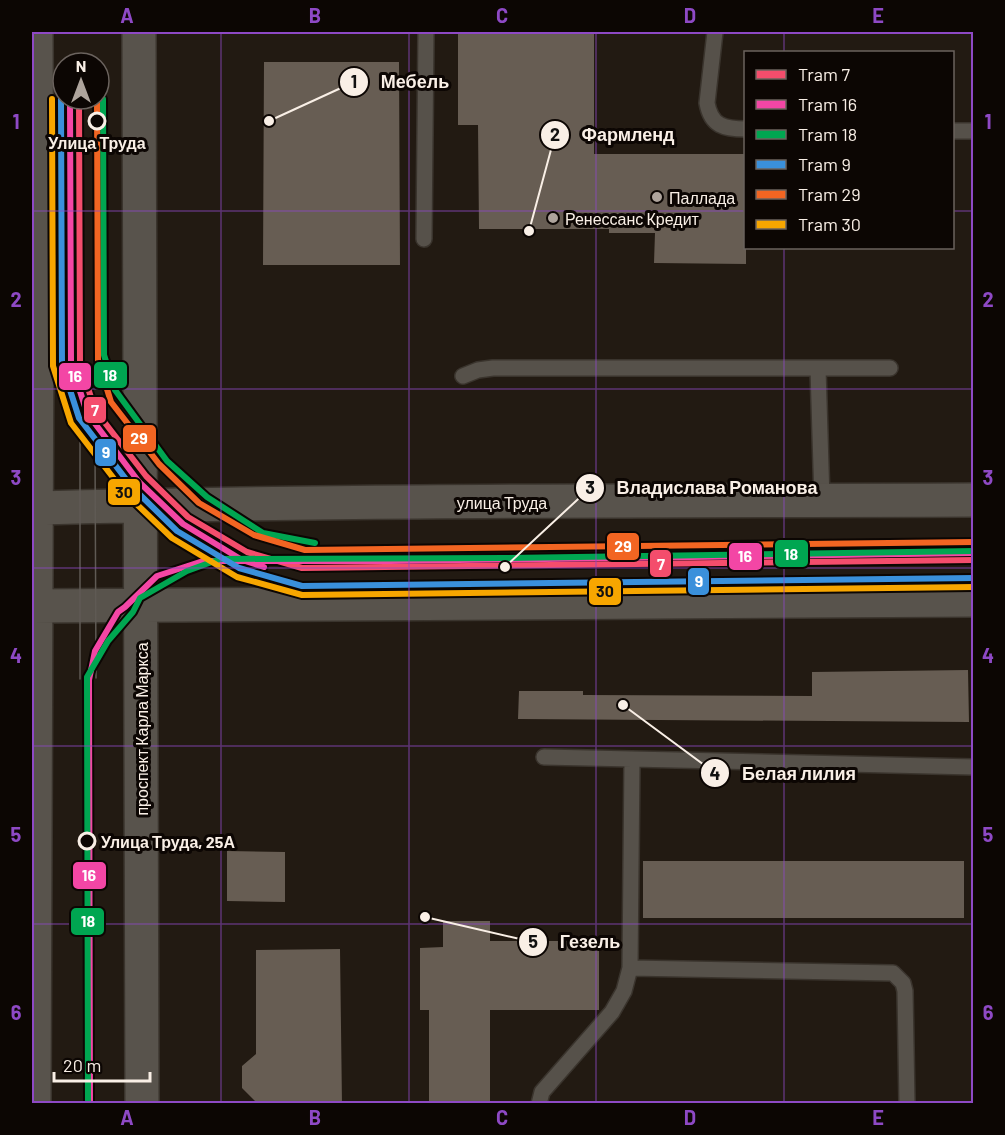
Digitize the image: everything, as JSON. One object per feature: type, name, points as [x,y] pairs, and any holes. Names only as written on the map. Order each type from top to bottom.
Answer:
[{"type":"main road","points":[[33,1095],[36,32]]},
{"type":"main road","name":"проспект Карла Маркса","points":[[139,32],[142,1104]]},
{"type":"main road","name":"улица Труда","points":[[33,508],[139,505],[974,500]]},
{"type":"main road","points":[[33,606],[974,600]]},
{"type":"lane","points":[[424,239],[426,32]]},
{"type":"lane","points":[[716,32],[707,103],[709,113],[723,127],[744,129]]},
{"type":"lane","points":[[954,131],[974,131]]},
{"type":"lane","points":[[463,376],[478,370],[493,368],[890,368]]},
{"type":"lane","points":[[818,369],[822,500]]},
{"type":"lane","points":[[544,757],[974,767]]},
{"type":"lane","points":[[539,1104],[542,1092],[612,1012],[624,991],[630,968],[632,760]]},
{"type":"lane","points":[[630,968],[893,973],[903,983],[905,991],[907,1104]]},
{"type":"building","points":[[458,34],[594,34],[594,154],[744,154],[746,264],[654,263],[655,233],[609,233],[609,229],[479,229],[478,125],[458,125]]},
{"type":"building","points":[[264,62],[399,62],[400,265],[263,265]]},
{"type":"building","points":[[968,670],[969,722],[518,719],[519,691],[583,691],[583,695],[812,696],[812,672]]},
{"type":"building","points":[[227,851],[285,852],[285,902],[227,901]]},
{"type":"building","points":[[643,861],[964,861],[964,918],[643,918]]},
{"type":"building","points":[[443,921],[490,921],[490,941],[599,941],[599,1010],[490,1010],[490,1104],[429,1104],[429,1010],[420,1010],[420,948],[443,947]]},
{"type":"building","points":[[340,949],[342,1104],[258,1104],[242,1088],[242,1066],[256,1054],[256,950]]},
{"type":"tram line","name":"30","points":[[52,111],[53,366],[71,423],[125,493],[172,538],[237,577],[302,595],[974,587]]},
{"type":"tram line","name":"9","points":[[61,111],[62,365],[79,418],[132,487],[177,531],[239,568],[302,586],[974,578]]},
{"type":"tram line","name":"16","points":[[70,111],[71,363],[87,413],[139,482],[183,524],[242,560],[264,567]]},
{"type":"tram line","name":"7","points":[[79,111],[80,363],[95,410],[146,476],[188,517],[247,552],[302,568],[974,560]]},
{"type":"tram line","name":"29","points":[[97,111],[98,360],[111,402],[159,464],[199,503],[254,535],[305,550],[974,542]]},
{"type":"tram line","name":"18","points":[[103,111],[104,355],[115,390],[167,461],[207,497],[263,533],[315,543]]},
{"type":"tram line","points":[[80,440],[80,679]]},
{"type":"tram line","points":[[95,446],[96,678]]},
{"type":"tram line","name":"18","points":[[88,1104],[87,677],[108,641],[133,612],[140,598],[187,571],[220,559],[505,558],[974,551]]},
{"type":"tram line","name":"16","points":[[90,1104],[89,680],[95,651],[118,612],[157,576],[203,561],[391,561],[974,553]]},
{"type":"place","name":"Улица Труда","points":[[97,121]]},
{"type":"place","name":"Мебель","points":[[269,121]]},
{"type":"place","name":"Паллада","points":[[657,197]]},
{"type":"place","name":"Ренессанс Кредит","points":[[553,218]]},
{"type":"place","name":"Фармленд","points":[[529,231]]},
{"type":"place","name":"Владислава Романова","points":[[505,567]]},
{"type":"place","name":"Белая лилия","points":[[623,705]]},
{"type":"place","name":"Улица Труда, 25А","points":[[87,841]]},
{"type":"place","name":"Гезель","points":[[425,917]]}]
